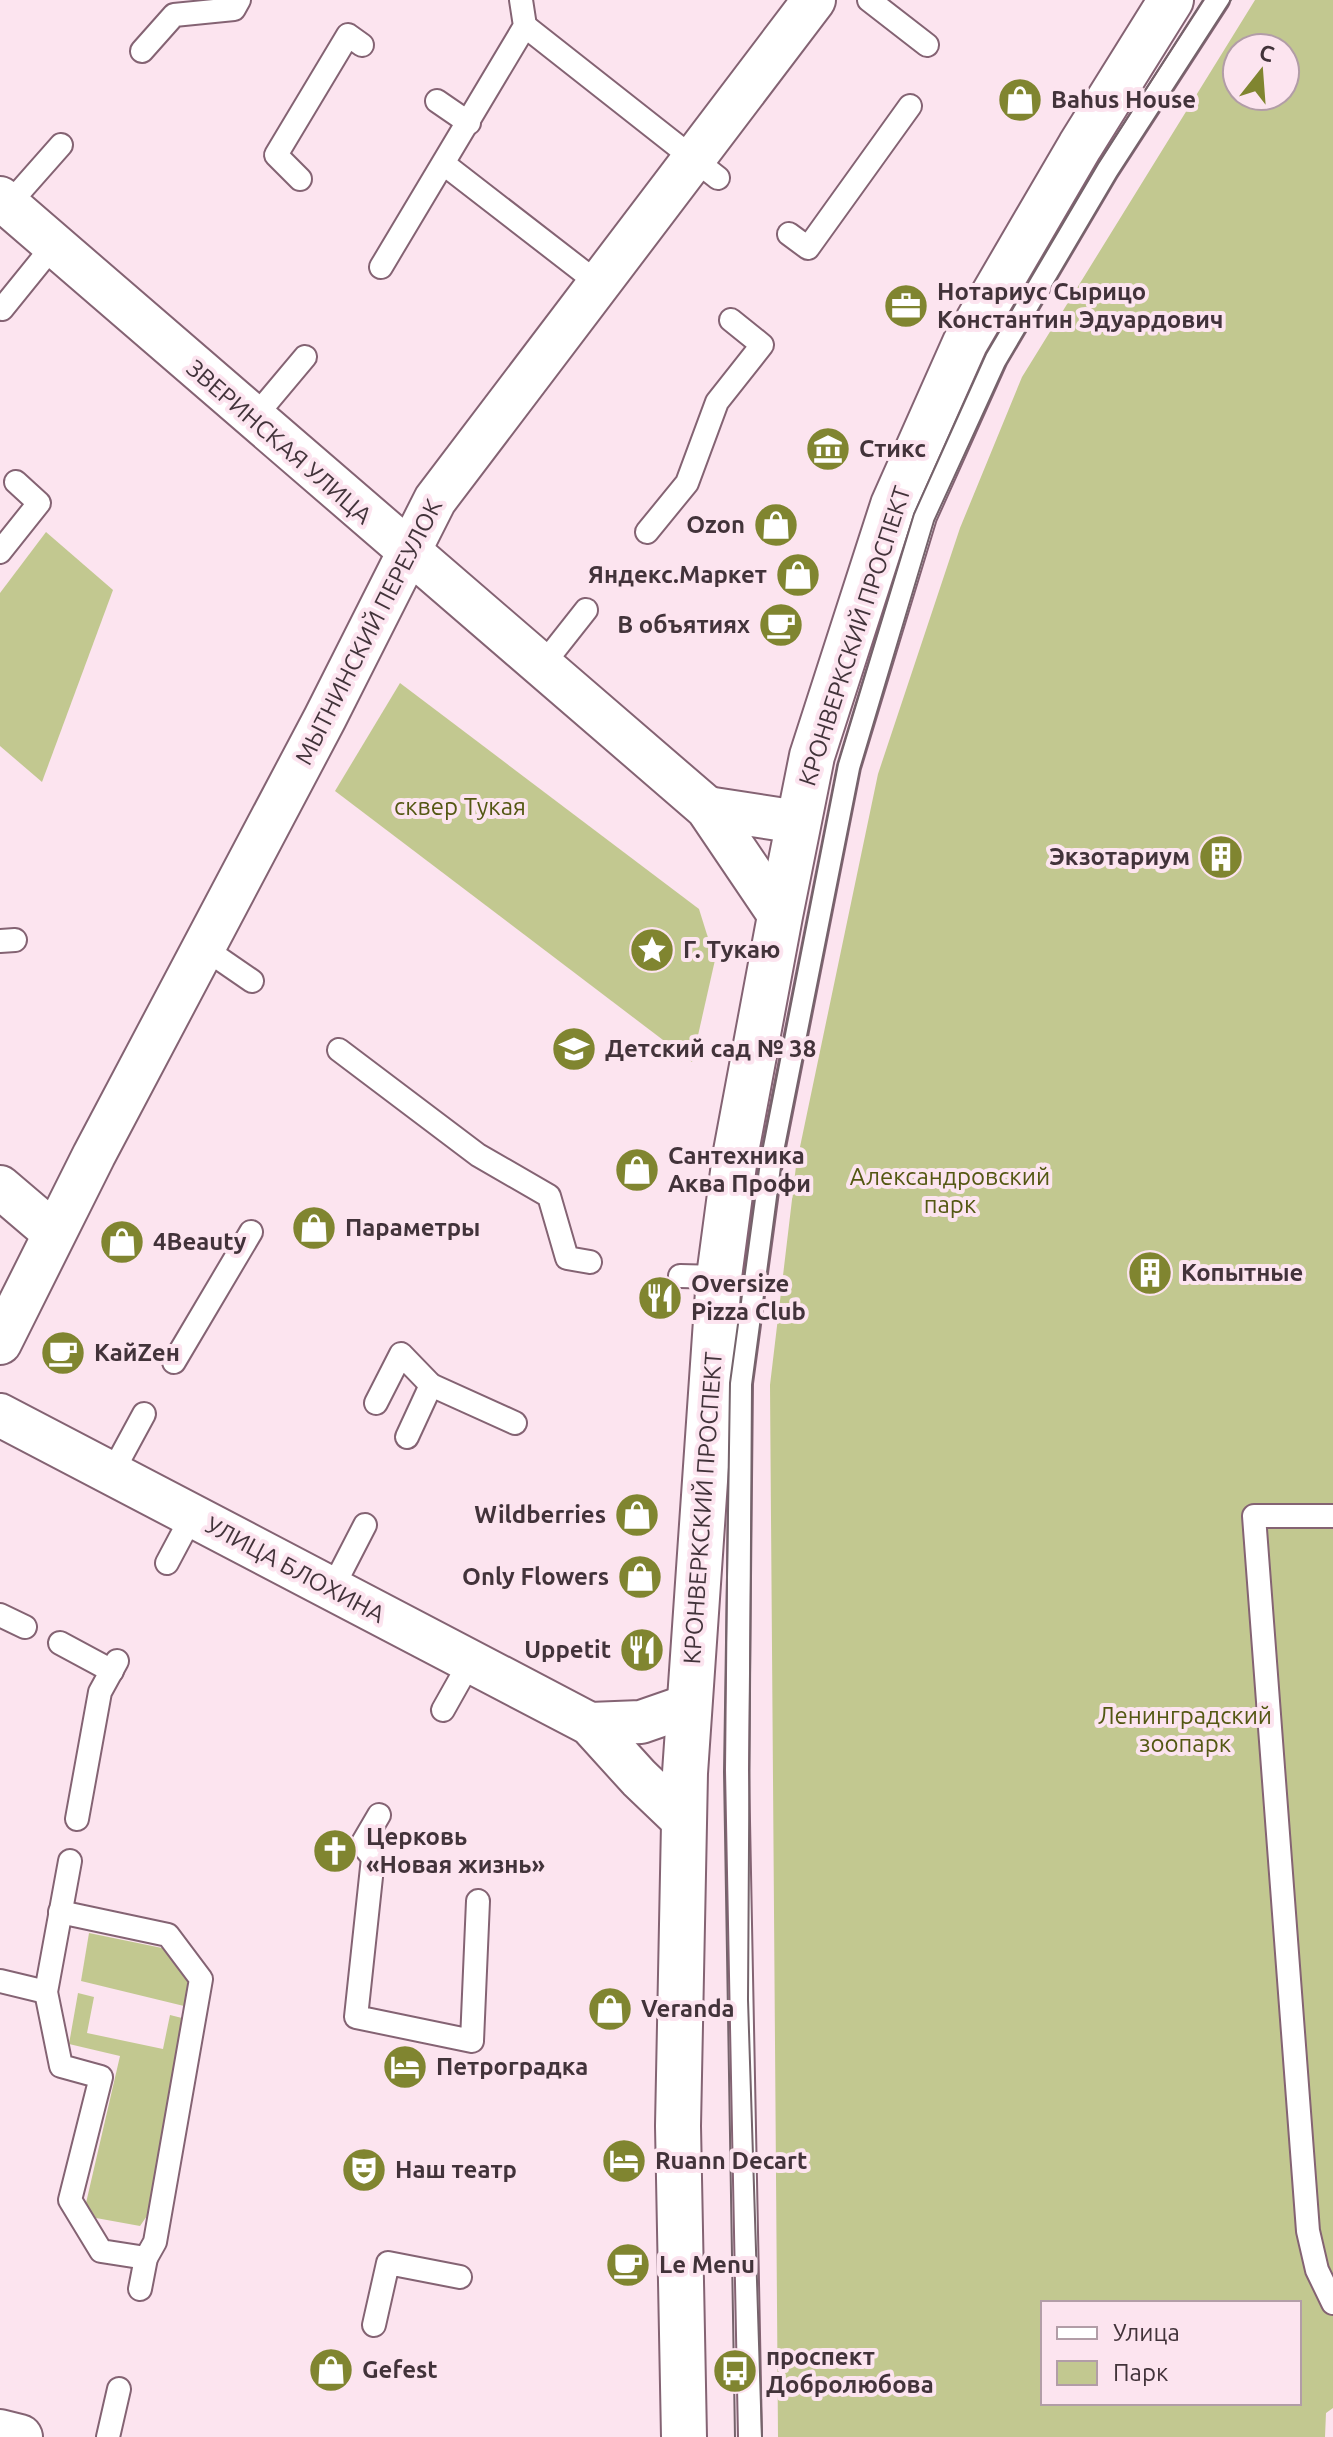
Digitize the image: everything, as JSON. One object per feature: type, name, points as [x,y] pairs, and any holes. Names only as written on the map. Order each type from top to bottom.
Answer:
[{"type":"street","name":"МЫТНИНСКИЙ ПЕРЕУЛОК","points":[[54,1233],[435,500],[599,284],[706,169],[814,0]]},
{"type":"street","name":"КРОНВЕРКСКИЙ ПРОСПЕКТ","points":[[684,2437],[678,2126],[699,1276],[735,1157],[812,756],[893,505],[959,357],[1080,146],[1171,0]]},
{"type":"street","name":"ЗВЕРИНСКАЯ УЛИЦА","points":[[4,202],[408,554],[707,808],[780,916]]},
{"type":"street","points":[[707,808],[798,822]]},
{"type":"street","points":[[0,1187],[54,1233],[0,1343]]},
{"type":"street","name":"УЛИЦА БЛОХИНА","points":[[0,1415],[590,1724],[684,1821]]},
{"type":"street","name":"УЛИЦА БЛОХИНА","points":[[590,1724],[641,1722],[690,1705]]},
{"type":"street","points":[[0,2432],[20,2437]]},
{"type":"lane","points":[[142,51],[174,15],[234,9],[239,0]]},
{"type":"lane","points":[[381,267],[525,26],[521,0]]},
{"type":"lane","points":[[869,0],[927,45]]},
{"type":"lane","points":[[750,2437],[737,1802],[741,1383],[771,1162],[849,767],[925,517],[996,359],[1107,171],[1218,0]]},
{"type":"lane","points":[[525,26],[706,169]]},
{"type":"lane","points":[[300,179],[276,155],[348,35],[362,45]]},
{"type":"lane","points":[[437,101],[469,123]]},
{"type":"lane","points":[[789,234],[808,248],[910,106]]},
{"type":"lane","points":[[4,202],[61,145]]},
{"type":"lane","points":[[444,164],[599,284]]},
{"type":"lane","points":[[2,309],[53,246]]},
{"type":"lane","points":[[647,532],[687,483],[717,402],[762,345],[731,320]]},
{"type":"lane","points":[[253,419],[305,357]]},
{"type":"lane","points":[[0,552],[39,503],[16,482]]},
{"type":"lane","points":[[541,667],[586,610]]},
{"type":"lane","points":[[204,948],[252,981]]},
{"type":"lane","points":[[339,1050],[478,1155],[549,1196],[567,1258],[590,1262]]},
{"type":"lane","points":[[174,1362],[251,1232]]},
{"type":"lane","points":[[376,1403],[401,1354],[431,1385],[515,1423]]},
{"type":"lane","points":[[407,1437],[431,1385]]},
{"type":"lane","points":[[112,1473],[144,1414]]},
{"type":"lane","points":[[167,1563],[192,1516]]},
{"type":"lane","points":[[1333,1516],[1254,1516],[1308,2231],[1317,2270],[1333,2303]]},
{"type":"lane","points":[[332,1589],[365,1525]]},
{"type":"lane","points":[[0,1615],[25,1627]]},
{"type":"lane","points":[[60,1643],[114,1666],[100,1692],[77,1819]]},
{"type":"lane","points":[[443,1710],[470,1662]]},
{"type":"lane","points":[[379,1815],[362,1844],[373,1858],[356,2017],[472,2041],[478,1901]]},
{"type":"lane","points":[[70,1861],[46,1992],[61,2066],[101,2077],[70,2200],[101,2251],[146,2258]]},
{"type":"lane","points":[[60,1912],[168,1935],[201,1979],[155,2242],[146,2258],[140,2289]]},
{"type":"lane","points":[[0,1981],[46,1992]]},
{"type":"lane","points":[[374,2325],[388,2263],[460,2277]]},
{"type":"lane","points":[[108,2437],[119,2389]]},
{"type":"green space","name":"Александровский парк","points":[[1255,0],[1333,0],[1333,2408],[1326,2413],[1325,2437],[778,2437],[770,1385],[796,1166],[878,774],[960,528],[1022,377],[1221,55],[1221,112],[1301,112],[1301,32],[1235,32]]},
{"type":"green space","points":[[46,532],[113,590],[42,782],[0,746],[0,593]]},
{"type":"green space","name":"сквер Тукая","points":[[400,683],[699,909],[715,960],[692,1062],[335,791]]},
{"type":"green space","points":[[89,1933],[162,1948],[188,1982],[184,2006],[81,1981]]},
{"type":"green space","points":[[78,1993],[94,1997],[87,2033],[163,2049],[170,2015],[182,2018],[149,2213],[140,2226],[96,2218],[86,2203],[120,2056],[69,2044]]},
{"type":"tram line","points":[[735,2437],[724,1772],[730,1383],[760,1162],[838,764],[914,514],[986,354],[1098,164],[1203,0]]},
{"type":"tram line","points":[[762,2437],[748,2000],[752,1385],[781,1167],[860,769],[934,521],[1005,366],[1117,176],[1231,0]]},
{"type":"place","name":"Bahus House","points":[[1020,100]]},
{"type":"place","name":"Нотариус Сырицо Константин Эдуардович","points":[[906,306]]},
{"type":"place","name":"Стикс","points":[[828,449]]},
{"type":"place","name":"Ozon","points":[[776,525]]},
{"type":"place","name":"Яндекс.Маркет","points":[[798,575]]},
{"type":"place","name":"В объятиях","points":[[781,625]]},
{"type":"place","name":"Экзотариум","points":[[1221,857]]},
{"type":"place","name":"Г. Тукаю","points":[[652,950]]},
{"type":"place","name":"Детский сад № 38","points":[[574,1049]]},
{"type":"place","name":"Сантехника Аква Профи","points":[[637,1170]]},
{"type":"place","name":"Параметры","points":[[314,1228]]},
{"type":"place","name":"4Beauty","points":[[122,1242]]},
{"type":"place","name":"Копытные","points":[[1150,1273]]},
{"type":"place","name":"Oversize Pizza Club","points":[[660,1298]]},
{"type":"place","name":"КайZен","points":[[63,1353]]},
{"type":"place","name":"Wildberries","points":[[637,1515]]},
{"type":"place","name":"Only Flowers","points":[[640,1577]]},
{"type":"place","name":"Uppetit","points":[[642,1650]]},
{"type":"place","name":"Церковь «Новая жизнь»","points":[[335,1851]]},
{"type":"place","name":"Veranda","points":[[610,2009]]},
{"type":"place","name":"Петроградка","points":[[405,2067]]},
{"type":"place","name":"Ruann Decart","points":[[624,2161]]},
{"type":"place","name":"Наш театр","points":[[364,2170]]},
{"type":"place","name":"Le Menu","points":[[628,2265]]},
{"type":"place","name":"Gefest","points":[[331,2370]]},
{"type":"place","name":"проспект Добролюбова","points":[[735,2371]]},
{"type":"park label","name":"Ленинградский зоопарк","points":[[1185,1730]]}]
